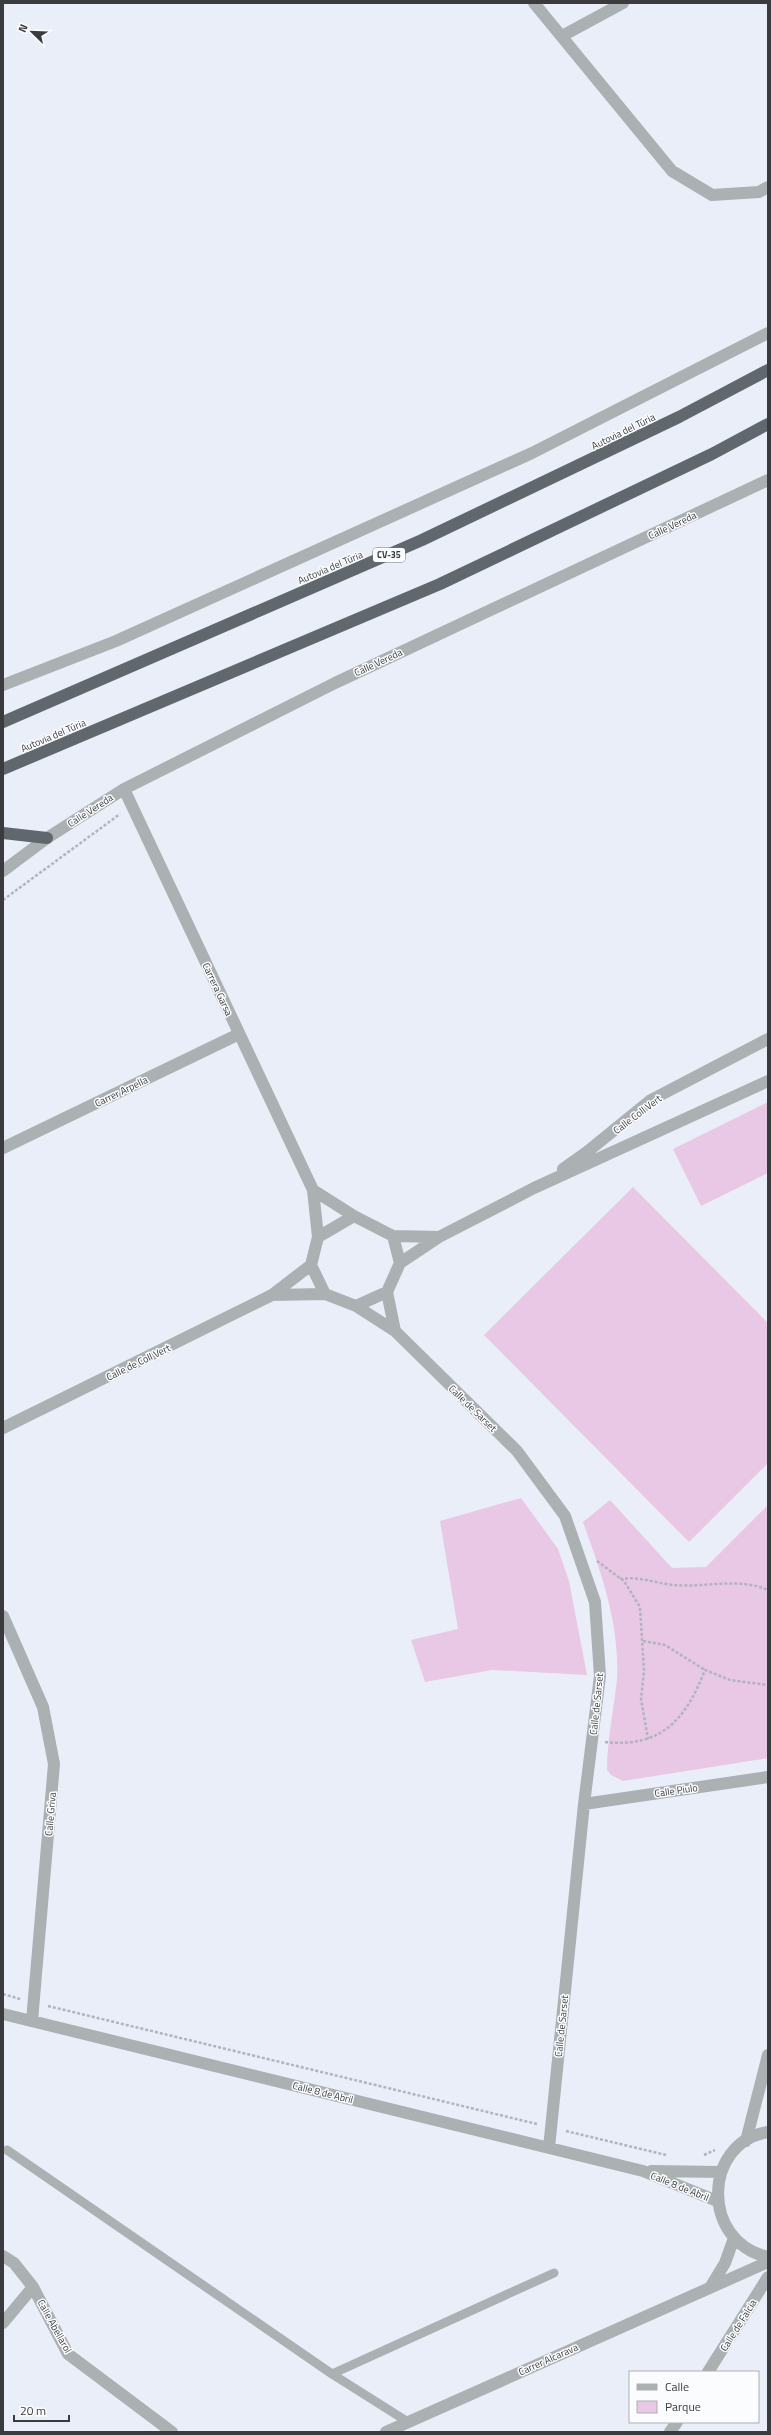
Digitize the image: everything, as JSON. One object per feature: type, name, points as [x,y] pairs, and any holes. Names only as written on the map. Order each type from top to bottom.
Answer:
[{"type":"highway","name":"Autovia del Túria","points":[[3,722],[422,540],[679,417],[768,370]]},
{"type":"highway","name":"Autovia del Túria","points":[[3,769],[440,584],[712,454],[768,424]]},
{"type":"highway","points":[[3,834],[47,838]]},
{"type":"street","points":[[534,3],[672,171],[712,195],[759,192],[768,187]]},
{"type":"street","points":[[562,36],[623,3]]},
{"type":"street","points":[[3,685],[116,641],[532,453],[768,333]]},
{"type":"street","name":"Calle Vereda","points":[[3,871],[47,838],[124,789],[335,683],[768,480]]},
{"type":"street","name":"Carrera Garsa","points":[[124,789],[313,1190],[318,1237]]},
{"type":"street","name":"Carrer Arpella","points":[[3,1148],[239,1034]]},
{"type":"street","name":"Calle Coll Vert","points":[[534,1188],[587,1152],[651,1100],[768,1039]]},
{"type":"street","name":"Calle Coll Vert","points":[[400,1263],[439,1237],[534,1188],[768,1081]]},
{"type":"street","points":[[313,1190],[354,1216],[393,1236],[400,1263],[387,1292],[395,1331]]},
{"type":"street","points":[[354,1216],[318,1237],[311,1265],[325,1294],[356,1306],[387,1292]]},
{"type":"street","name":"Calle Coll Vert","points":[[393,1236],[439,1237]]},
{"type":"street","name":"Calle de Coll Vert","points":[[3,1428],[272,1295],[311,1265]]},
{"type":"street","name":"Calle de Coll Vert","points":[[272,1295],[325,1294]]},
{"type":"street","name":"Calle de Sarset","points":[[356,1306],[395,1331],[517,1451],[565,1516],[595,1602],[600,1676],[584,1804],[549,2148]]},
{"type":"street","name":"Calle Griva","points":[[3,1616],[43,1707],[54,1764],[32,2021]]},
{"type":"street","name":"Calle Piulo","points":[[584,1804],[768,1777]]},
{"type":"street","name":"Calle 8 de Abril","points":[[3,2014],[643,2171],[718,2201]]},
{"type":"street","points":[[746,2141],[768,2055]]},
{"type":"street","points":[[768,2132],[746,2141],[731,2154],[721,2172],[718,2201],[723,2221],[734,2238],[745,2248],[768,2257]]},
{"type":"street","name":"Calle 8 de Abril","points":[[643,2171],[721,2172]]},
{"type":"street","points":[[711,2286],[725,2263],[734,2238]]},
{"type":"street","name":"Calle Abellarol","points":[[3,2256],[14,2263],[33,2287],[68,2354],[172,2432]]},
{"type":"street","name":"Carrer Alcarava","points":[[386,2432],[711,2286],[768,2262]]},
{"type":"street","name":"Calle de Falcia","points":[[709,2371],[768,2277]]},
{"type":"street","points":[[3,2323],[33,2287]]},
{"type":"lane","points":[[7,2150],[332,2374],[408,2422]]},
{"type":"lane","points":[[332,2374],[554,2273]]},
{"type":"path","points":[[3,900],[132,807]]},
{"type":"path","points":[[597,1561],[620,1579],[632,1592],[640,1607],[644,1671],[641,1699],[648,1740]]},
{"type":"path","points":[[620,1579],[630,1577],[673,1585],[734,1583],[759,1586],[768,1590]]},
{"type":"path","points":[[643,1641],[664,1645],[705,1670],[730,1680],[768,1685]]},
{"type":"path","points":[[609,1743],[648,1740],[656,1737],[674,1724],[695,1698],[705,1670]]},
{"type":"path","points":[[3,1994],[668,2155]]},
{"type":"path","points":[[702,2156],[720,2146]]},
{"type":"green space","points":[[768,1102],[768,1173],[701,1206],[673,1149]]},
{"type":"green space","points":[[633,1187],[768,1323],[768,1463],[689,1542],[484,1335]]},
{"type":"green space","points":[[521,1498],[558,1549],[569,1581],[587,1675],[492,1670],[425,1682],[411,1640],[458,1629],[440,1521]]},
{"type":"green space","points":[[610,1500],[672,1568],[706,1567],[768,1505],[768,1758],[623,1781],[611,1775],[607,1770],[609,1735],[617,1679],[617,1659],[608,1599],[583,1522]]}]
